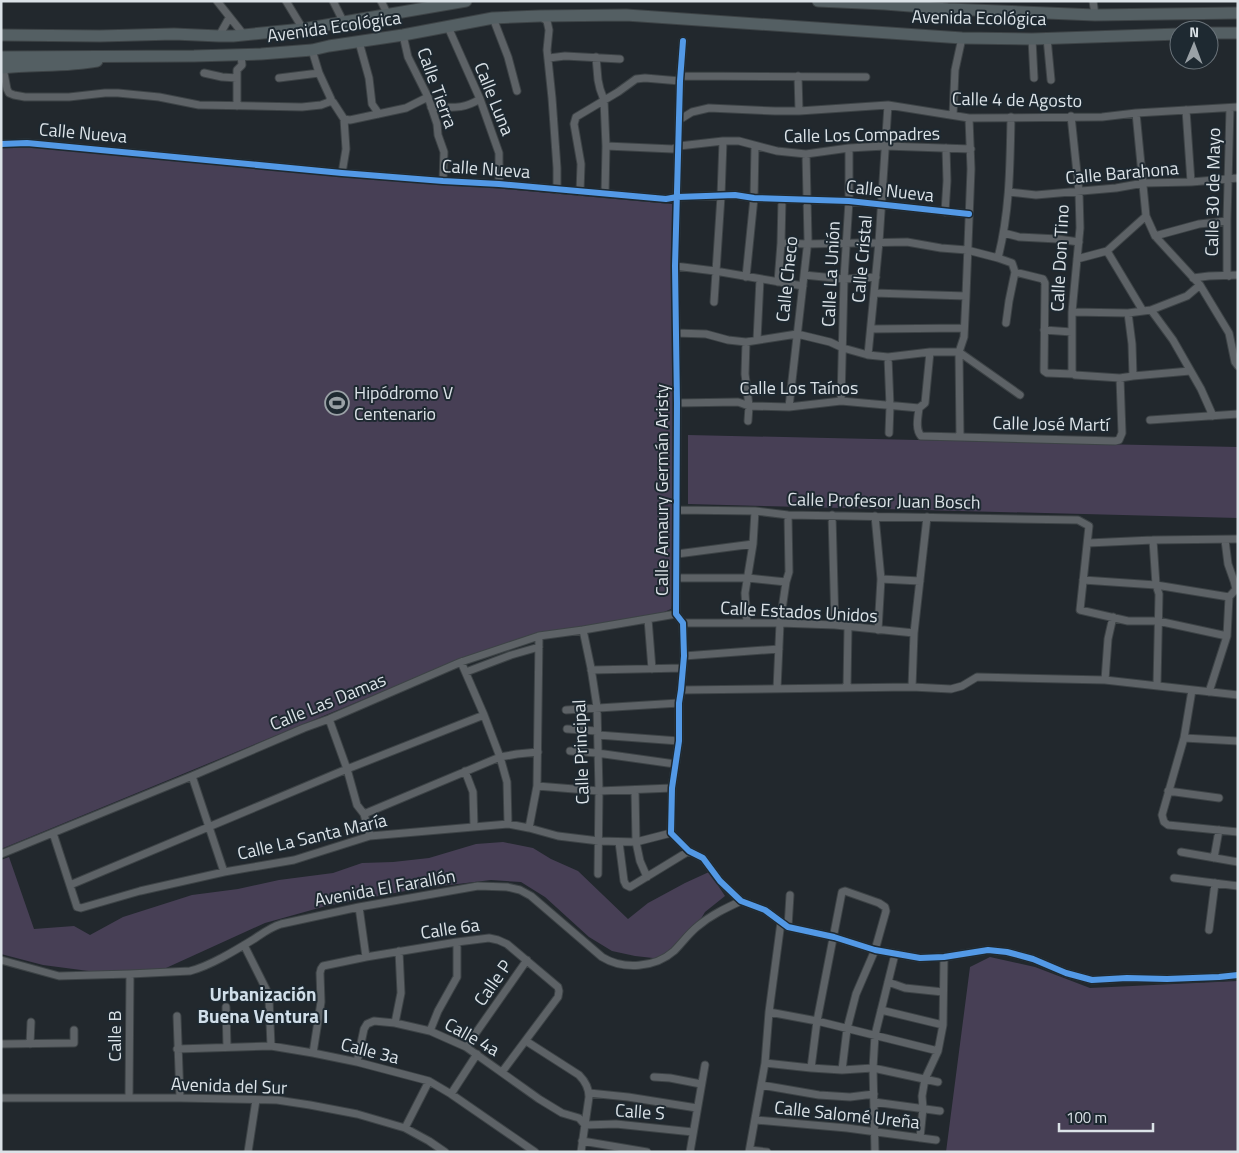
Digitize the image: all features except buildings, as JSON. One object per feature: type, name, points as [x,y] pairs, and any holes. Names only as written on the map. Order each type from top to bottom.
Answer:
[{"type":"main road","name":"Avenida Ecológica","points":[[1,34],[100,36],[244,35],[344,23],[466,1]]},
{"type":"main road","name":"Avenida Ecológica","points":[[818,1],[947,5],[1095,15],[1238,13]]},
{"type":"main road","name":"Avenida Ecológica","points":[[2,64],[114,56],[241,55],[312,50],[493,18],[540,16],[626,16],[962,38],[1032,39],[1169,34]]},
{"type":"main road","points":[[1219,34],[1238,33]]},
{"type":"street","points":[[217,1],[244,35]]},
{"type":"street","points":[[286,1],[303,29]]},
{"type":"street","points":[[333,1],[344,23]]},
{"type":"street","points":[[381,1],[388,15]]},
{"type":"street","points":[[1093,1],[1095,15]]},
{"type":"street","points":[[540,16],[547,20],[548,25],[547,50],[552,98],[557,190]]},
{"type":"street","points":[[219,36],[230,18]]},
{"type":"street","points":[[493,18],[508,58],[517,91]]},
{"type":"street","name":"Calle Luna","points":[[448,27],[480,99],[499,153],[499,184]]},
{"type":"street","name":"Calle Tierra","points":[[403,35],[408,57],[428,96],[438,124],[438,136],[444,152],[443,181]]},
{"type":"street","points":[[953,115],[955,70],[962,38]]},
{"type":"street","points":[[1048,38],[1051,80]]},
{"type":"street","points":[[1032,39],[1034,78]]},
{"type":"street","name":"Calle Amaury Germán Aristy","points":[[683,41],[680,79],[675,266],[677,403],[676,614],[683,623]]},
{"type":"street","points":[[360,42],[370,78],[372,104],[379,114]]},
{"type":"street","points":[[312,50],[331,101],[344,119],[346,149],[342,173]]},
{"type":"street","points":[[237,106],[236,78],[237,69],[242,66],[241,55]]},
{"type":"street","points":[[548,58],[565,56],[620,59]]},
{"type":"street","points":[[596,57],[598,80],[604,100],[606,146],[605,194]]},
{"type":"street","points":[[2,64],[9,93],[25,97],[60,97],[118,93],[159,97],[199,105],[302,108],[321,105],[331,101]]},
{"type":"street","points":[[204,73],[236,78]]},
{"type":"street","points":[[279,78],[319,73]]},
{"type":"street","points":[[798,76],[800,111]]},
{"type":"street","points":[[580,192],[581,164],[574,124],[576,117],[640,78],[866,77]]},
{"type":"street","points":[[344,119],[350,120],[406,108],[428,96]]},
{"type":"street","points":[[432,107],[461,107],[480,99]]},
{"type":"street","name":"Calle 4 de Agosto","points":[[679,120],[692,112],[709,108],[800,111],[888,105],[970,118],[1011,116],[1102,117],[1238,107]]},
{"type":"street","name":"Calle Cristal","points":[[868,355],[880,242],[888,105]]},
{"type":"street","name":"Calle 30 de Mayo","points":[[1230,108],[1227,221],[1228,272],[1235,276]]},
{"type":"street","points":[[1186,110],[1191,182]]},
{"type":"street","points":[[1136,113],[1146,216],[1155,236],[1200,285],[1230,333],[1235,362],[1238,366]]},
{"type":"street","points":[[998,258],[1004,233],[1009,192],[1011,116]]},
{"type":"street","name":"Calle Don Tino","points":[[1071,116],[1079,192],[1080,228],[1072,312],[1072,373]]},
{"type":"street","points":[[960,437],[959,352],[964,337],[966,296],[971,169],[970,118]]},
{"type":"street","points":[[714,302],[723,141]]},
{"type":"street","name":"Calle Los Compadres","points":[[606,146],[673,149],[679,146],[739,141],[777,151],[806,154],[849,148],[885,146],[971,149]]},
{"type":"street","name":"Calle Nueva","points":[[1,144],[26,143],[342,173],[499,184],[666,199],[734,195],[754,198],[849,201],[969,214]]},
{"type":"street","points":[[746,277],[754,198],[755,146]]},
{"type":"street","name":"Calle La Unión","points":[[841,401],[844,279],[849,201],[849,148]]},
{"type":"street","points":[[945,212],[947,181],[946,148]]},
{"type":"street","name":"Calle Checo","points":[[789,407],[807,244],[806,154]]},
{"type":"street","name":"Calle Barahona","points":[[1009,192],[1036,195],[1116,188],[1144,183],[1238,178]]},
{"type":"street","points":[[778,282],[782,199]]},
{"type":"street","points":[[1078,259],[1107,250],[1146,216]]},
{"type":"street","points":[[1155,236],[1199,224],[1227,221]]},
{"type":"street","points":[[1004,233],[1019,237],[1079,242]]},
{"type":"street","points":[[781,243],[907,242],[967,250],[998,258],[1012,263],[1015,272],[1008,301],[1006,323]]},
{"type":"street","points":[[1107,250],[1143,310]]},
{"type":"street","points":[[675,266],[803,286]]},
{"type":"street","points":[[1015,272],[1044,280],[1044,371],[1047,373],[1072,373],[1120,378],[1190,370]]},
{"type":"street","points":[[804,275],[844,279],[876,277]]},
{"type":"street","points":[[1193,278],[1235,276]]},
{"type":"street","points":[[757,340],[760,279]]},
{"type":"street","points":[[1072,312],[1128,313],[1151,310],[1187,296],[1200,285]]},
{"type":"street","points":[[874,293],[966,296]]},
{"type":"street","points":[[1151,310],[1173,340],[1213,416]]},
{"type":"street","points":[[1128,313],[1132,344],[1133,376]]},
{"type":"street","points":[[871,329],[964,328]]},
{"type":"street","points":[[1044,330],[1072,332]]},
{"type":"street","points":[[676,333],[706,334],[728,340],[746,342],[797,334],[830,342],[842,348],[868,355],[888,357],[930,352],[959,352],[1020,395]]},
{"type":"street","points":[[746,342],[745,374],[749,406],[748,421]]},
{"type":"street","points":[[919,408],[924,403],[930,352]]},
{"type":"street","points":[[888,357],[889,433]]},
{"type":"street","name":"Calle José Martí","points":[[919,408],[918,433],[921,436],[1115,441],[1119,440],[1122,433],[1120,378]]},
{"type":"street","name":"Calle Los Taínos","points":[[677,403],[738,402],[749,406],[789,407],[841,401],[919,408]]},
{"type":"street","points":[[1150,420],[1238,414]]},
{"type":"street","name":"Calle Profesor Juan Bosch","points":[[677,510],[755,511],[788,515],[1078,520],[1090,526],[1088,543]]},
{"type":"street","points":[[747,623],[745,593],[753,544],[755,511]]},
{"type":"street","points":[[777,689],[780,622],[789,572],[788,515]]},
{"type":"street","points":[[832,515],[835,625]]},
{"type":"street","points":[[875,516],[881,579],[878,630]]},
{"type":"street","points":[[912,687],[914,633],[927,517]]},
{"type":"street","points":[[1227,636],[1158,621],[1128,621],[1080,610],[1083,580],[1088,543],[1238,539]]},
{"type":"street","points":[[1153,540],[1156,585],[1159,594],[1157,685]]},
{"type":"street","points":[[1210,692],[1227,636],[1229,597],[1237,588],[1228,564],[1225,540]]},
{"type":"street","points":[[677,554],[753,544]]},
{"type":"street","points":[[677,578],[748,578],[786,582]]},
{"type":"street","points":[[881,579],[920,581]]},
{"type":"street","points":[[1083,580],[1156,585],[1229,597]]},
{"type":"street","name":"Calle Las Damas","points":[[1,854],[329,719],[461,662],[539,636],[676,614]]},
{"type":"street","points":[[1105,680],[1108,639],[1113,617]]},
{"type":"street","points":[[648,619],[652,668]]},
{"type":"street","name":"Calle Estados Unidos","points":[[683,623],[780,622],[835,625],[914,633]]},
{"type":"street","points":[[683,623],[684,656],[678,703],[678,740],[672,788],[671,833],[689,851],[703,858],[720,881],[741,901],[765,910],[788,927],[834,937],[875,950],[920,958],[944,958],[988,950],[1007,952],[1092,980],[1127,978],[1167,979],[1238,975]]},
{"type":"street","points":[[847,688],[848,627]]},
{"type":"street","name":"Calle Principal","points":[[583,630],[596,707],[599,791],[598,874]]},
{"type":"street","points":[[529,828],[537,786],[539,636]]},
{"type":"street","points":[[466,672],[510,655],[539,647]]},
{"type":"street","points":[[684,656],[779,649]]},
{"type":"street","points":[[461,662],[500,757],[507,782],[508,824]]},
{"type":"street","points":[[591,670],[683,668]]},
{"type":"street","points":[[681,690],[912,687],[950,689],[962,686],[977,677],[1105,680],[1238,695]]},
{"type":"street","points":[[1192,690],[1184,738],[1162,815],[1164,822],[1168,825],[1238,832]]},
{"type":"street","points":[[566,710],[678,703]]},
{"type":"street","points":[[53,833],[70,885],[208,826],[484,715]]},
{"type":"street","points":[[329,719],[348,769],[357,805],[364,814],[370,836]]},
{"type":"street","points":[[567,729],[678,740]]},
{"type":"street","points":[[1184,738],[1238,741]]},
{"type":"street","points":[[570,751],[675,764]]},
{"type":"street","points":[[364,814],[500,757],[538,752]]},
{"type":"street","points":[[465,771],[473,792],[474,827]]},
{"type":"street","points":[[192,776],[224,872]]},
{"type":"street","points":[[537,786],[599,791],[672,788]]},
{"type":"street","points":[[635,790],[636,842],[640,861],[647,877]]},
{"type":"street","points":[[1168,791],[1219,798]]},
{"type":"street","name":"Calle La Santa María","points":[[70,885],[77,906],[81,908],[140,891],[224,872],[294,860],[370,836],[508,824],[558,836],[599,842],[636,842],[671,833]]},
{"type":"street","points":[[1214,858],[1219,830]]},
{"type":"street","points":[[619,842],[624,881],[626,885],[630,886],[689,851]]},
{"type":"street","points":[[1181,852],[1238,862]]},
{"type":"street","points":[[1174,878],[1238,886]]},
{"type":"street","points":[[1209,930],[1215,883]]},
{"type":"street","name":"Avenida El Farallón","points":[[1,960],[59,976],[190,971],[198,969],[281,924],[359,907],[478,886],[507,887],[525,892],[608,961],[640,965],[657,962],[669,955],[705,920],[741,901]]},
{"type":"street","points":[[811,1068],[817,1021],[842,892],[845,891],[879,903],[885,907],[886,911],[875,950],[856,994],[848,1029],[842,1070]]},
{"type":"street","points":[[788,927],[790,895]]},
{"type":"street","points":[[359,907],[366,957]]},
{"type":"street","points":[[768,1152],[749,1151],[765,1063],[769,1012],[781,922]]},
{"type":"street","name":"Calle 6a","points":[[313,1053],[321,1002],[320,973],[324,966],[399,951],[489,938],[507,944],[558,987],[558,997],[526,1041]]},
{"type":"street","points":[[430,1031],[436,1014],[457,977],[457,942]]},
{"type":"street","points":[[244,945],[269,999],[271,1046]]},
{"type":"street","points":[[395,1023],[401,993],[399,951]]},
{"type":"street","points":[[875,1152],[873,1068],[875,1035],[895,954]]},
{"type":"street","points":[[920,1138],[924,1079],[938,1051],[943,1025],[944,958]]},
{"type":"street","name":"Calle P","points":[[466,1047],[527,960]]},
{"type":"street","name":"Calle B","points":[[129,1098],[130,974]]},
{"type":"street","points":[[888,982],[905,988],[943,992]]},
{"type":"street","points":[[226,1007],[227,1048]]},
{"type":"street","points":[[881,1010],[943,1025]]},
{"type":"street","points":[[769,1012],[817,1021],[938,1051]]},
{"type":"street","points":[[177,1016],[180,1098]]},
{"type":"street","name":"Calle 4a","points":[[357,1062],[364,1029],[367,1024],[374,1021],[395,1023],[430,1031],[466,1047],[559,1112],[577,1117],[585,1125]]},
{"type":"street","points":[[30,1022],[30,1044]]},
{"type":"street","points":[[1,1044],[74,1043],[74,1030]]},
{"type":"street","points":[[502,1072],[526,1041],[579,1075],[589,1093],[580,1152]]},
{"type":"street","name":"Calle 3a","points":[[177,1049],[271,1046],[357,1062],[429,1081],[535,1152]]},
{"type":"street","points":[[451,1094],[477,1054]]},
{"type":"street","points":[[765,1063],[842,1070],[873,1068],[938,1082]]},
{"type":"street","points":[[690,1152],[705,1065]]},
{"type":"street","points":[[654,1077],[701,1084]]},
{"type":"street","points":[[405,1128],[429,1081]]},
{"type":"street","points":[[761,1085],[850,1097],[874,1094]]},
{"type":"street","points":[[589,1093],[697,1108]]},
{"type":"street","name":"Avenida del Sur","points":[[1,1098],[277,1100],[357,1114],[405,1128],[445,1152]]},
{"type":"street","points":[[248,1152],[256,1100]]},
{"type":"street","points":[[874,1102],[940,1111]]},
{"type":"street","name":"Calle Salomé Ureña","points":[[756,1120],[847,1128],[936,1140]]},
{"type":"street","name":"Calle S","points":[[585,1125],[616,1124],[693,1132]]},
{"type":"street","points":[[582,1141],[647,1152]]},
{"type":"shaded area","name":"Hipódromo V Centenario","points":[[17,145],[672,204],[673,602],[671,609],[664,612],[534,635],[459,660],[1,849],[1,148]]},
{"type":"shaded area","points":[[688,435],[1238,447],[1238,518],[688,504]]},
{"type":"shaded area","points":[[503,842],[533,848],[551,859],[578,871],[628,919],[648,903],[709,872],[725,896],[705,912],[696,927],[662,959],[612,951],[589,937],[545,897],[521,882],[491,880],[416,889],[326,906],[265,923],[155,973],[119,975],[43,965],[1,954],[1,860],[9,857],[34,929],[74,926],[90,935],[123,917],[192,895],[333,873],[362,863],[429,858],[476,844]]},
{"type":"shaded area","points":[[990,957],[1035,967],[1090,988],[1238,981],[1238,1152],[946,1152],[970,967]]},
{"type":"cycle path","points":[[683,41],[680,81],[675,266],[677,403],[676,614],[683,623],[684,656],[679,703],[679,741],[672,788],[671,833],[689,851],[703,858],[720,881],[741,901],[765,910],[788,927],[834,937],[875,950],[920,958],[944,957],[988,950],[1007,952],[1092,980],[1127,978],[1167,979],[1238,975]]},
{"type":"cycle path","points":[[1,144],[27,143],[342,173],[499,184],[666,199],[735,195],[754,198],[849,201],[969,214]]},
{"type":"place","name":"Hipódromo V Centenario","points":[[337,403]]},
{"type":"district","name":"Urbanización Buena Ventura I","points":[[263,1005]]}]
